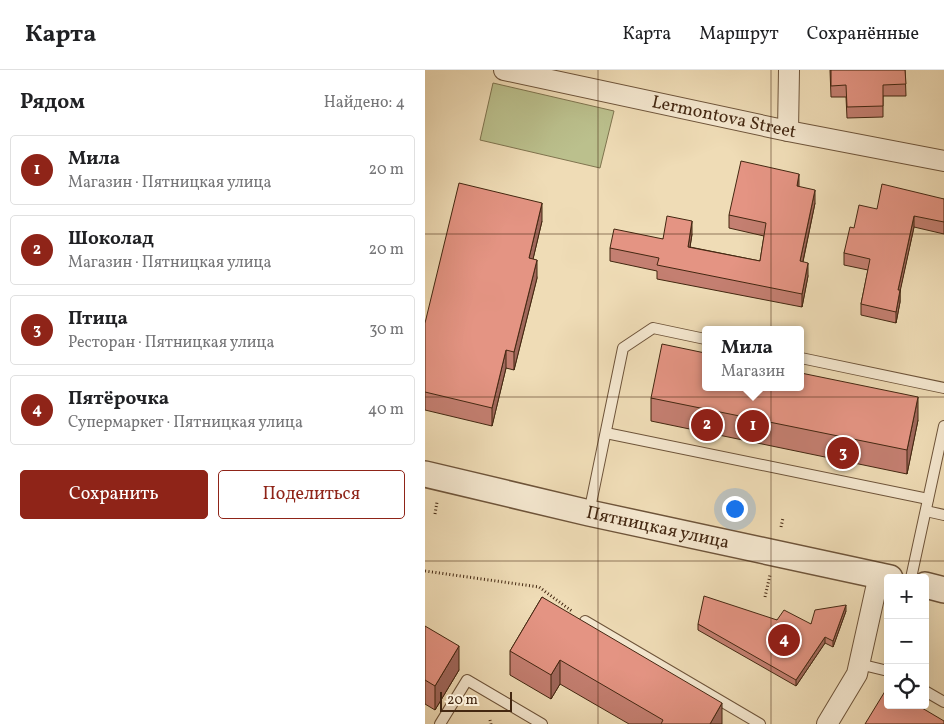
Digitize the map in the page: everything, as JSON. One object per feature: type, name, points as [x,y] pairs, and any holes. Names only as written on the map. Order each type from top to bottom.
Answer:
[{"type":"street","name":"Lermontova Street","points":[[504,70],[788,131],[944,161]]},
{"type":"street","points":[[788,131],[789,70]]},
{"type":"street","name":"Пятницкая улица","points":[[425,474],[589,513],[884,576]]},
{"type":"street","points":[[827,724],[857,674],[884,576]]},
{"type":"street","points":[[929,587],[944,590]]},
{"type":"lane","points":[[589,513],[623,348],[653,328],[702,338]]},
{"type":"lane","points":[[804,359],[944,388]]},
{"type":"lane","points":[[912,574],[944,426]]},
{"type":"lane","points":[[606,433],[928,499]]},
{"type":"lane","points":[[926,511],[944,515]]},
{"type":"lane","points":[[585,621],[760,724]]},
{"type":"lane","points":[[859,664],[884,670]]},
{"type":"lane","points":[[441,724],[467,680],[542,724]]},
{"type":"lane","points":[[929,693],[944,702]]},
{"type":"path","points":[[435,514],[438,495]]},
{"type":"path","points":[[781,527],[783,518]]},
{"type":"path","points":[[425,571],[539,587],[585,621]]},
{"type":"path","points":[[765,597],[770,574]]},
{"type":"green space","points":[[493,83],[614,111],[600,168],[480,140]]},
{"type":"building","points":[[831,70],[905,70],[906,84],[883,85],[883,106],[847,107],[846,85],[831,86]]},
{"type":"building","points":[[741,161],[799,174],[797,186],[815,190],[800,261],[808,263],[802,294],[657,265],[659,258],[610,248],[614,229],[663,239],[667,216],[692,221],[688,247],[760,261],[766,223],[729,215]]},
{"type":"building","points":[[459,183],[542,203],[529,258],[537,260],[514,352],[506,350],[492,408],[425,392],[425,323]]},
{"type":"building","points":[[882,184],[944,199],[944,222],[914,216],[898,290],[900,290],[896,312],[861,304],[870,259],[844,253],[850,227],[854,228],[859,205],[877,209]]},
{"type":"building","points":[[662,344],[702,352],[702,391],[804,391],[804,374],[918,397],[907,450],[651,398]]},
{"type":"building","points":[[704,596],[777,620],[784,610],[811,624],[815,610],[846,605],[833,641],[825,637],[796,680],[698,624]]},
{"type":"building","points":[[542,597],[722,703],[710,724],[661,724],[663,720],[560,660],[551,675],[510,651]]},
{"type":"building","points":[[425,626],[459,646],[435,686],[425,680]]},
{"type":"building","points":[[884,693],[884,709],[924,709],[944,721],[944,724],[865,724]]},
{"type":"place","name":"Шоколад","points":[[707,425]]},
{"type":"place","name":"Мила","points":[[753,426]]},
{"type":"place","name":"Птица","points":[[843,453]]},
{"type":"place","name":"Пятёрочка","points":[[784,640]]}]
